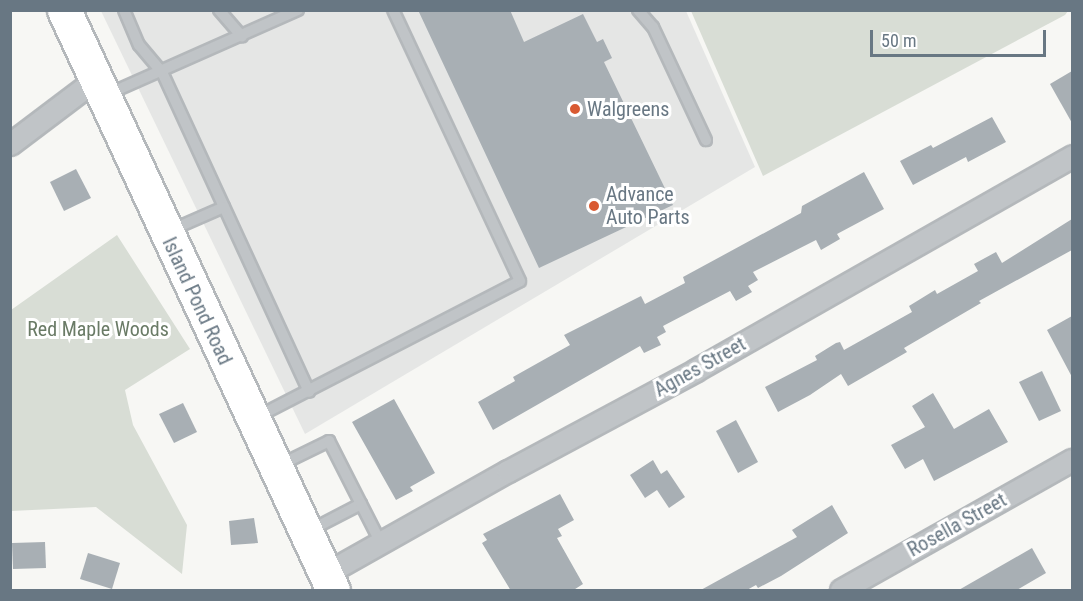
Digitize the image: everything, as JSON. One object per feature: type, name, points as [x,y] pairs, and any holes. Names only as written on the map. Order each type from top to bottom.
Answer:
[{"type":"main road","name":"Island Pond Road","points":[[64,10],[329,582]]},
{"type":"street","points":[[10,144],[100,88]]},
{"type":"street","name":"Agnes Street","points":[[329,582],[381,543],[696,370],[1072,156]]},
{"type":"street","name":"Rosella Street","points":[[841,591],[1072,460]]},
{"type":"lane","points":[[124,10],[139,45],[162,72],[309,392]]},
{"type":"lane","points":[[219,10],[242,36]]},
{"type":"lane","points":[[100,88],[162,72],[298,10]]},
{"type":"lane","points":[[252,420],[520,281],[393,10]]},
{"type":"lane","points":[[638,10],[653,27],[706,140]]},
{"type":"lane","points":[[166,232],[224,207]]},
{"type":"lane","points":[[275,468],[328,441],[381,543]]},
{"type":"lane","points":[[306,532],[361,504]]},
{"type":"shaded area","points":[[101,11],[686,11],[755,167],[305,434]]},
{"type":"green space","points":[[691,11],[1068,11],[1065,15],[763,176]]},
{"type":"green space","name":"Red Maple Woods","points":[[117,235],[190,349],[125,390],[133,425],[187,525],[182,574],[96,507],[11,511],[11,310]]},
{"type":"building","points":[[418,10],[510,10],[524,42],[583,14],[597,42],[603,39],[612,58],[604,62],[673,205],[539,268]]},
{"type":"building","points":[[1072,71],[1072,123],[1050,84]]},
{"type":"building","points":[[992,117],[1006,142],[968,162],[966,157],[913,185],[900,161],[931,145],[933,148]]},
{"type":"building","points":[[76,169],[91,198],[64,211],[50,182]]},
{"type":"building","points":[[864,172],[884,209],[837,234],[840,239],[821,250],[816,240],[753,272],[758,280],[748,286],[752,292],[736,301],[730,291],[663,326],[666,332],[657,337],[661,345],[644,353],[640,346],[493,430],[478,402],[515,381],[513,377],[570,345],[564,335],[641,296],[645,304],[685,283],[683,277],[801,213],[802,206]]},
{"type":"building","points":[[1072,219],[1072,250],[979,301],[981,303],[904,348],[907,352],[848,386],[841,374],[810,395],[778,412],[765,387],[817,360],[815,356],[836,343],[840,342],[844,350],[912,312],[909,306],[935,290],[937,294],[978,271],[974,264],[996,252],[1002,263]]},
{"type":"building","points":[[1072,316],[1072,377],[1047,330]]},
{"type":"building","points":[[1042,371],[1061,411],[1039,421],[1019,382]]},
{"type":"building","points":[[933,393],[954,429],[989,409],[1008,442],[934,481],[923,459],[905,469],[891,445],[925,427],[912,406]]},
{"type":"building","points":[[394,399],[435,473],[410,487],[413,491],[396,500],[352,422]]},
{"type":"building","points":[[183,403],[197,432],[174,443],[159,414]]},
{"type":"building","points":[[736,420],[758,462],[738,473],[716,431]]},
{"type":"building","points":[[653,460],[661,474],[667,470],[685,497],[669,508],[657,490],[645,498],[630,475]]},
{"type":"building","points":[[560,494],[574,520],[558,529],[562,536],[557,538],[583,584],[572,591],[511,591],[482,543],[487,540],[483,534]]},
{"type":"building","points":[[832,505],[848,533],[758,588],[756,585],[745,591],[699,591],[797,537],[792,530]]},
{"type":"building","points":[[254,518],[258,543],[231,545],[229,521]]},
{"type":"building","points":[[45,542],[46,568],[13,569],[12,543]]},
{"type":"building","points":[[1032,548],[1046,573],[1015,591],[957,591]]},
{"type":"building","points":[[88,553],[120,563],[112,589],[80,579]]},
{"type":"place","name":"Walgreens","points":[[575,109]]},
{"type":"place","name":"Advance Auto Parts","points":[[594,206]]}]
